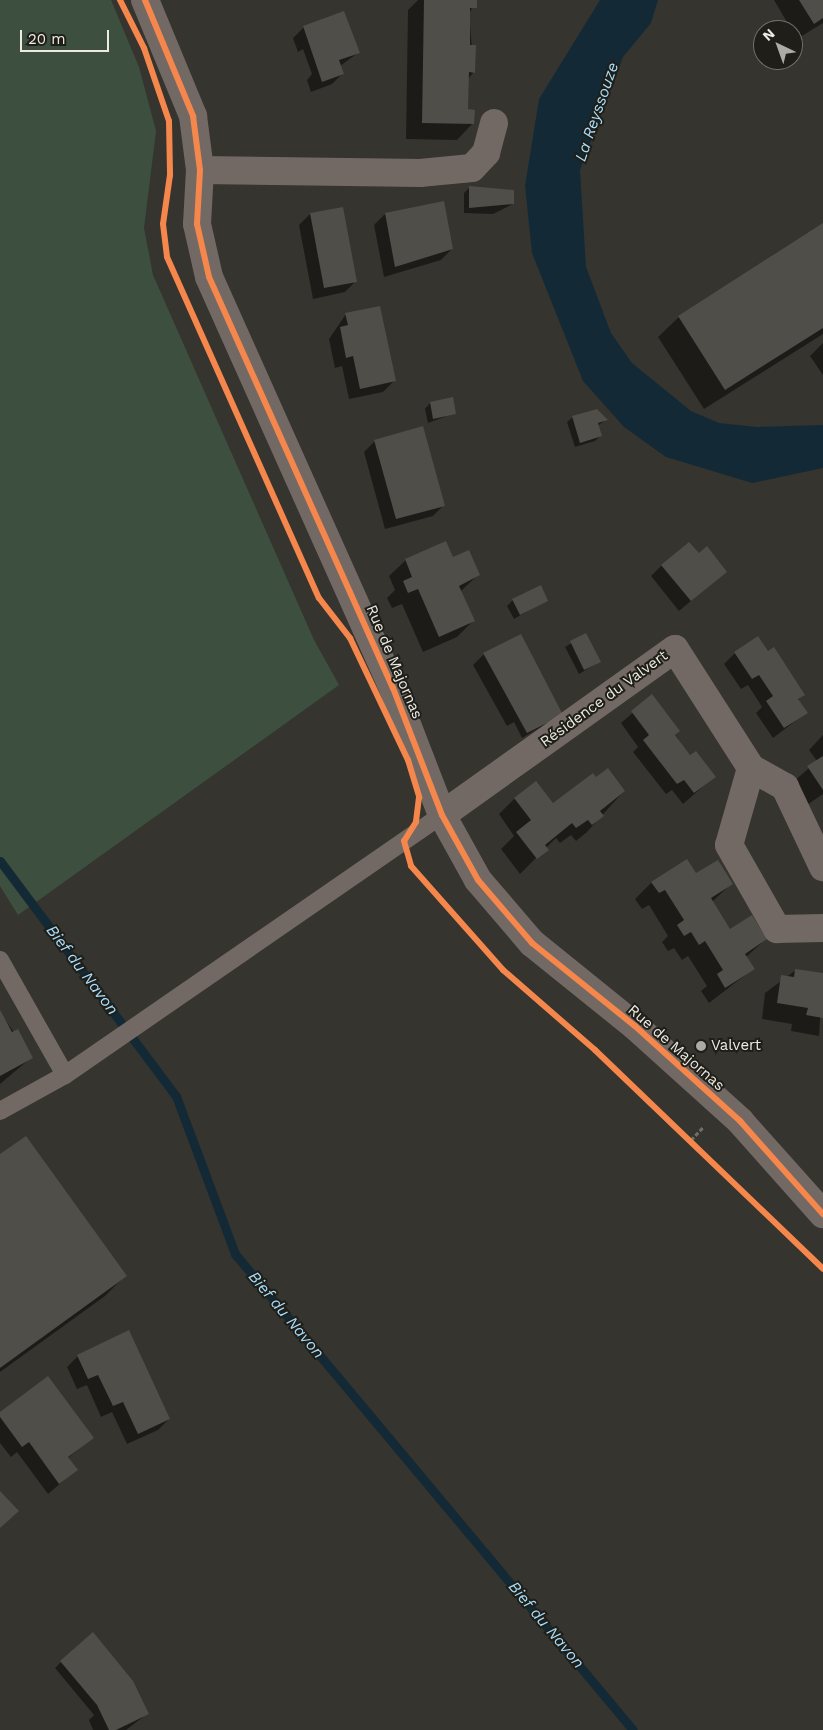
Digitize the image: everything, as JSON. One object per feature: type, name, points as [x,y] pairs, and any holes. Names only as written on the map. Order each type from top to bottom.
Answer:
[{"type":"street","name":"Rue de Majornas","points":[[145,0],[193,116],[200,170],[197,224],[209,277],[393,688],[442,815],[478,880],[532,943],[635,1026],[740,1121],[823,1214]]},
{"type":"street","points":[[200,170],[420,173],[472,168],[486,153],[494,123]]},
{"type":"street","name":"Résidence du Valvert","points":[[442,815],[675,649],[750,768],[784,787],[823,867]]},
{"type":"street","points":[[750,768],[729,846],[778,930],[823,928]]},
{"type":"lane","points":[[0,1111],[64,1075],[442,815]]},
{"type":"lane","points":[[0,960],[64,1075]]},
{"type":"green space","points":[[0,0],[111,0],[139,67],[156,131],[144,228],[153,275],[314,640],[339,685],[18,915],[0,886]]},
{"type":"water","name":"La Reyssouze","points":[[600,0],[658,0],[651,23],[623,57],[580,170],[586,267],[611,333],[632,363],[691,411],[719,423],[757,427],[823,425],[823,468],[752,483],[666,457],[624,427],[583,381],[532,253],[525,186],[539,99]]},
{"type":"building","points":[[424,0],[477,0],[477,8],[470,8],[470,45],[476,45],[475,73],[469,72],[468,109],[475,110],[474,124],[422,123]]},
{"type":"building","points":[[799,0],[823,0],[823,18],[814,24]]},
{"type":"building","points":[[344,11],[360,53],[339,60],[344,74],[322,82],[303,26]]},
{"type":"building","points":[[469,186],[514,190],[514,204],[469,208]]},
{"type":"building","points":[[444,201],[453,249],[395,267],[385,213]]},
{"type":"building","points":[[343,207],[357,282],[324,288],[310,213]]},
{"type":"building","points":[[823,223],[823,328],[725,390],[678,316]]},
{"type":"building","points":[[380,306],[396,381],[360,389],[353,356],[346,358],[340,327],[348,325],[345,313]]},
{"type":"building","points":[[453,397],[456,414],[433,419],[430,402]]},
{"type":"building","points":[[597,409],[608,420],[598,423],[602,436],[580,443],[572,416]]},
{"type":"building","points":[[423,426],[445,506],[396,519],[374,440]]},
{"type":"building","points":[[446,541],[453,557],[469,550],[480,575],[459,586],[475,621],[439,637],[418,589],[408,593],[403,581],[412,577],[405,559]]},
{"type":"building","points":[[689,542],[699,553],[707,546],[727,572],[691,601],[661,565]]},
{"type":"building","points":[[541,585],[548,601],[520,615],[512,599]]},
{"type":"building","points":[[586,633],[601,662],[584,670],[570,641]]},
{"type":"building","points":[[521,634],[563,715],[527,733],[483,653]]},
{"type":"building","points":[[758,636],[768,651],[774,647],[805,695],[798,699],[808,713],[784,728],[766,701],[773,696],[759,675],[752,679],[734,652]]},
{"type":"building","points":[[652,694],[680,731],[675,735],[690,755],[696,751],[716,777],[694,793],[684,780],[677,784],[643,740],[649,735],[631,711]]},
{"type":"building","points":[[823,756],[823,790],[807,766]]},
{"type":"building","points":[[608,768],[625,791],[600,811],[604,816],[592,825],[588,820],[576,828],[572,823],[545,845],[549,850],[537,859],[516,832],[531,820],[514,798],[536,781],[553,803],[593,773],[596,777]]},
{"type":"building","points":[[687,859],[696,873],[718,860],[733,884],[711,898],[730,929],[752,915],[767,939],[745,954],[755,969],[725,988],[717,974],[723,970],[705,941],[699,945],[691,932],[684,936],[677,925],[684,920],[665,890],[659,893],[651,882]]},
{"type":"building","points":[[795,969],[823,973],[823,1018],[806,1015],[808,1008],[777,1003],[781,975],[794,977]]},
{"type":"building","points":[[0,1010],[12,1032],[18,1029],[33,1058],[0,1076]]},
{"type":"building","points":[[26,1136],[127,1276],[0,1368],[0,1154]]},
{"type":"building","points":[[129,1330],[170,1419],[138,1434],[123,1402],[113,1406],[98,1375],[88,1379],[77,1355]]},
{"type":"building","points":[[48,1376],[94,1438],[68,1457],[78,1470],[59,1484],[29,1442],[22,1447],[0,1417],[0,1412]]},
{"type":"building","points":[[0,1491],[19,1511],[0,1528]]},
{"type":"building","points":[[93,1632],[133,1681],[149,1714],[116,1730],[109,1730],[97,1705],[60,1661]]},
{"type":"waterway","name":"Bief du Navon","points":[[0,861],[176,1096],[235,1254],[633,1730]]},
{"type":"cycle path","points":[[120,0],[144,48],[169,121],[170,175],[163,224],[167,257],[319,598],[350,638],[408,760],[419,797],[416,822],[404,841],[411,866],[503,970],[595,1050],[823,1269]]},
{"type":"cycle path","points":[[145,0],[193,116],[200,170],[197,224],[209,277],[393,688],[442,815],[478,880],[532,943],[635,1026],[740,1121],[823,1214]]},
{"type":"place","name":"Valvert","points":[[701,1046]]}]
